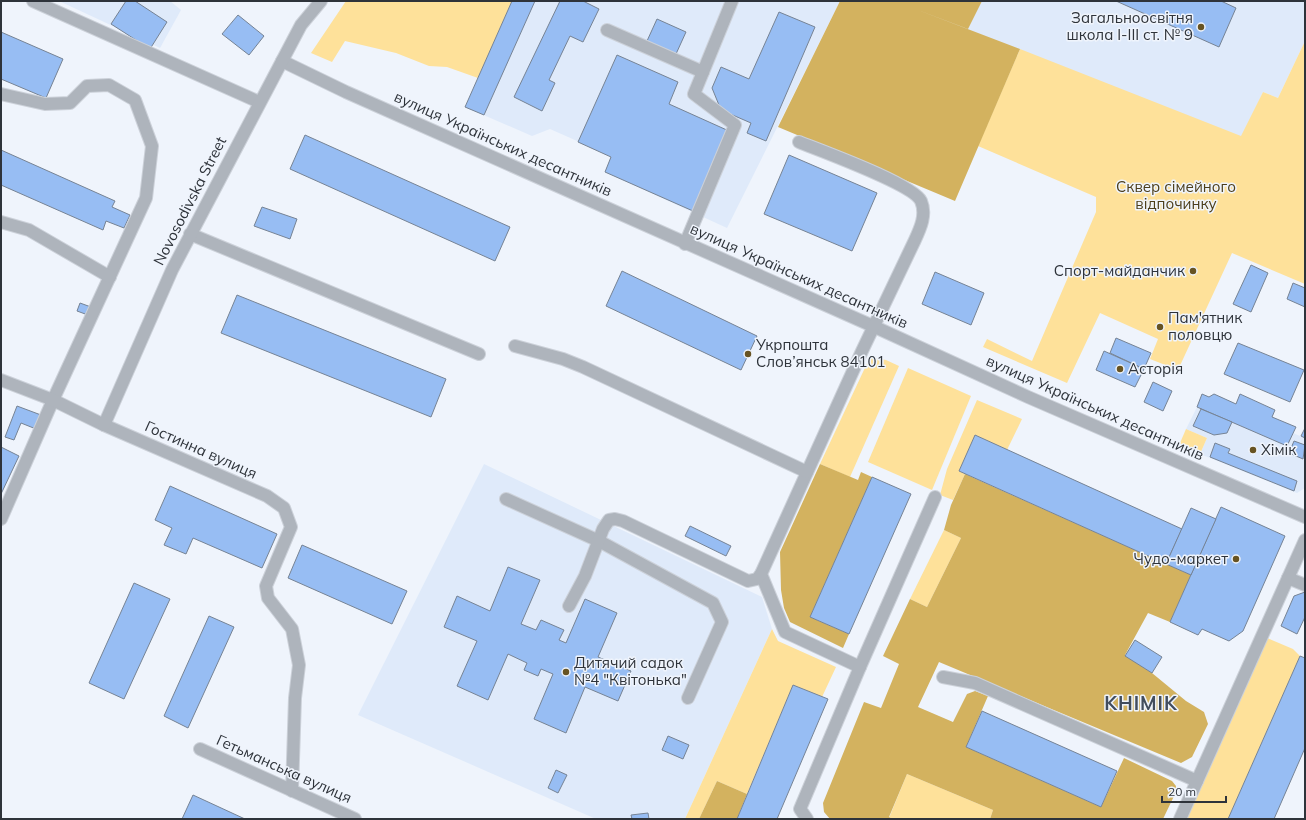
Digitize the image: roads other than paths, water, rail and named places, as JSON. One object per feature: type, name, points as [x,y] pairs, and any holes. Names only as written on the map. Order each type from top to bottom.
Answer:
[{"type":"street","points":[[32,1],[259,102]]},
{"type":"street","name":"Novosodivska Street","points":[[104,425],[172,270],[190,234],[301,25],[321,1]]},
{"type":"street","points":[[685,244],[735,126],[694,94],[732,1]]},
{"type":"street","points":[[607,30],[703,72]]},
{"type":"street","name":"вулиця Українських десантників","points":[[282,61],[346,92],[1028,397],[1305,517]]},
{"type":"street","points":[[1,94],[44,104],[70,103],[86,86],[109,85],[135,100],[152,146],[146,198],[53,400],[1,519]]},
{"type":"street","points":[[569,606],[585,576],[603,529],[609,520],[615,519],[623,521],[748,580],[753,580],[761,574],[922,224],[924,210],[921,200],[916,193],[900,184],[799,142]]},
{"type":"street","points":[[1,222],[29,230],[110,277]]},
{"type":"street","points":[[190,234],[479,354]]},
{"type":"street","points":[[515,346],[583,366],[807,472]]},
{"type":"street","name":"Гостинна вулиця","points":[[1,380],[53,400],[104,425],[267,496],[284,508],[291,527],[266,586],[268,598],[292,629],[299,665],[295,698],[292,791]]},
{"type":"street","points":[[807,819],[800,809],[860,667],[935,497]]},
{"type":"street","points":[[506,499],[599,541],[713,603],[722,622],[688,698]]},
{"type":"street","points":[[1180,819],[1305,540]]},
{"type":"street","points":[[761,574],[785,632],[860,667]]},
{"type":"street","points":[[1288,578],[1305,585]]},
{"type":"street","points":[[943,677],[975,683],[1197,780]]},
{"type":"street","name":"Гетьманська вулиця","points":[[200,749],[355,819]]},
{"type":"place","name":"Загальноосвітня школа І-ІІІ ст. № 9","points":[[1201,27]]},
{"type":"place","name":"Спорт-майданчик","points":[[1193,271]]},
{"type":"place","name":"Пам'ятник половцю","points":[[1160,327]]},
{"type":"place","name":"Укрпошта Слов’янськ 84101","points":[[748,354]]},
{"type":"place","name":"Асторія","points":[[1120,369]]},
{"type":"place","name":"Хімік","points":[[1253,450]]},
{"type":"place","name":"Чудо-маркет","points":[[1236,559]]},
{"type":"place","name":"Дитячий садок №4 \"Квітонька\"","points":[[566,672]]},
{"type":"district","name":"KHIMIK","points":[[1141,703]]},
{"type":"park label","name":"Сквер сімейного відпочинку","points":[[1176,196]]}]
